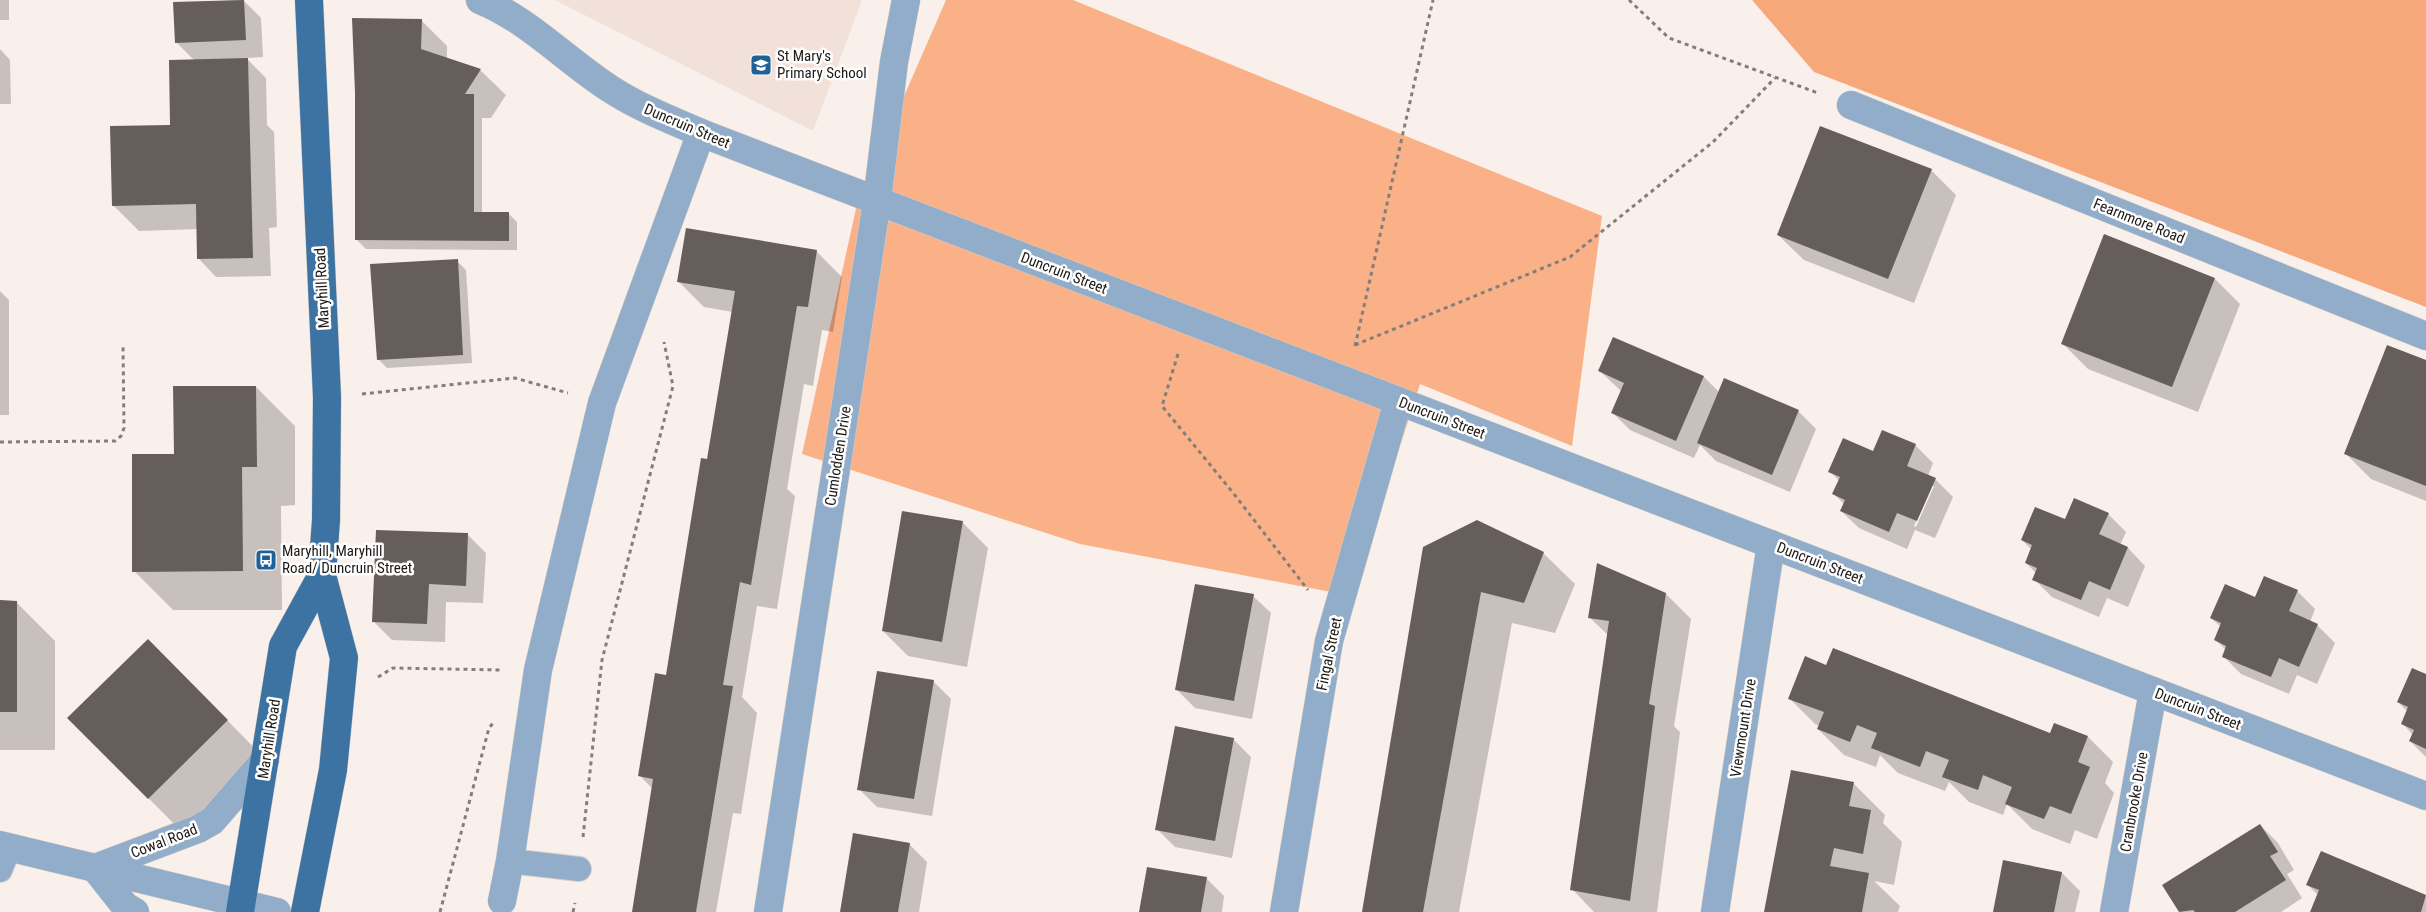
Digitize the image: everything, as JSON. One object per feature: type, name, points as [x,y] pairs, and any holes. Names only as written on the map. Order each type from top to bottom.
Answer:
[{"type":"main road","name":"Maryhill Road","points":[[305,912],[333,770],[344,658],[322,575],[326,520],[327,397],[309,0]]},
{"type":"main road","name":"Maryhill Road","points":[[241,908],[284,646],[322,575]]},
{"type":"street","name":"Duncruin Street","points":[[480,0],[530,26],[612,91],[636,104],[701,133],[2426,796]]},
{"type":"street","name":"Cumlodden Drive","points":[[768,912],[877,201],[894,62],[906,0]]},
{"type":"street","name":"Fearnmore Road","points":[[1851,106],[2426,336]]},
{"type":"street","points":[[502,901],[510,861],[538,670],[602,403],[701,133]]},
{"type":"street","name":"Fingal Street","points":[[1284,912],[1329,641],[1398,401]]},
{"type":"street","name":"Viewmount Drive","points":[[1715,912],[1771,544]]},
{"type":"street","name":"Cranbrooke Drive","points":[[2114,912],[2153,691]]},
{"type":"street","name":"Cowal Road","points":[[95,868],[198,829],[212,821],[265,760]]},
{"type":"street","name":"Cowal Road","points":[[3,854],[95,868],[241,908],[277,912]]},
{"type":"street","points":[[95,868],[124,906],[135,912]]},
{"type":"lane","points":[[510,861],[579,870]]},
{"type":"path","points":[[1346,381],[1433,0]]},
{"type":"path","points":[[1629,0],[1669,38],[1851,106]]},
{"type":"path","points":[[1355,345],[1570,257],[1713,142],[1775,78]]},
{"type":"path","points":[[1189,321],[1162,406],[1234,494],[1334,624]]},
{"type":"path","points":[[573,912],[602,660],[673,386],[663,339]]},
{"type":"path","points":[[0,442],[115,441],[121,436],[124,428],[122,345]]},
{"type":"path","points":[[327,397],[515,378],[602,403]]},
{"type":"path","points":[[371,680],[393,668],[538,670]]},
{"type":"path","points":[[440,912],[489,728],[495,721]]},
{"type":"shaded area","name":"St Mary's Primary School","points":[[555,0],[862,0],[813,131]]},
{"type":"shaded area","points":[[946,0],[1073,0],[1602,216],[1572,446],[1420,384],[1352,596],[1080,544],[802,454],[857,204]]},
{"type":"shaded area","points":[[1752,0],[2426,0],[2426,307],[1814,72]]},
{"type":"building","points":[[244,0],[246,40],[175,43],[173,2]]},
{"type":"building","points":[[352,18],[422,19],[421,49],[481,69],[465,94],[474,94],[474,212],[509,212],[509,241],[355,240],[355,93]]},
{"type":"building","points":[[248,58],[253,258],[197,259],[196,204],[112,206],[110,126],[170,125],[169,60]]},
{"type":"building","points":[[1820,126],[1932,169],[1888,279],[1777,235]]},
{"type":"building","points":[[686,228],[817,250],[808,307],[797,306],[751,585],[740,582],[723,685],[733,686],[696,912],[632,912],[653,779],[638,776],[655,673],[666,675],[701,458],[707,459],[735,291],[677,282]]},
{"type":"building","points":[[2104,234],[2215,278],[2172,387],[2061,344]]},
{"type":"building","points":[[458,259],[463,355],[377,360],[370,264]]},
{"type":"building","points":[[1613,337],[1704,376],[1676,441],[1611,413],[1624,383],[1598,371]]},
{"type":"building","points":[[2387,345],[2426,360],[2426,486],[2344,454]]},
{"type":"building","points":[[1724,378],[1799,410],[1772,475],[1697,443]]},
{"type":"building","points":[[173,386],[256,386],[257,467],[242,467],[243,571],[132,572],[132,454],[174,454]]},
{"type":"building","points":[[1882,430],[1916,444],[1907,466],[1936,478],[1917,521],[1897,513],[1889,532],[1840,511],[1845,500],[1832,494],[1840,477],[1828,472],[1843,438],[1873,451]]},
{"type":"building","points":[[2074,498],[2109,513],[2099,534],[2128,547],[2110,590],[2089,581],[2081,600],[2032,580],[2037,568],[2025,563],[2032,545],[2021,540],[2035,507],[2065,519]]},
{"type":"building","points":[[902,511],[963,521],[942,642],[882,631]]},
{"type":"building","points":[[1477,520],[1544,552],[1524,603],[1481,592],[1423,912],[1362,912],[1423,547]]},
{"type":"building","points":[[376,530],[468,533],[466,586],[429,584],[427,624],[372,622]]},
{"type":"building","points":[[1597,563],[1666,593],[1649,704],[1655,706],[1630,901],[1570,890],[1609,621],[1588,618]]},
{"type":"building","points":[[2264,576],[2298,590],[2289,611],[2318,624],[2299,667],[2279,658],[2271,677],[2222,657],[2226,646],[2214,640],[2221,623],[2210,618],[2225,584],[2255,597]]},
{"type":"building","points":[[1195,584],[1254,594],[1234,701],[1175,690]]},
{"type":"building","points":[[0,600],[17,601],[17,712],[0,712]]},
{"type":"building","points":[[148,639],[228,720],[148,799],[67,718]]},
{"type":"building","points":[[1833,648],[2050,733],[2054,723],[2088,736],[2078,762],[2090,767],[2071,814],[2050,806],[2044,819],[2005,804],[2012,787],[1983,775],[1978,790],[1942,777],[1949,760],[1926,751],[1920,767],[1871,748],[1877,733],[1857,725],[1850,742],[1817,729],[1824,712],[1788,699],[1805,656],[1826,665]]},
{"type":"building","points":[[2412,668],[2426,674],[2426,749],[2409,741],[2414,730],[2401,724],[2408,707],[2397,702]]},
{"type":"building","points":[[877,671],[934,680],[914,799],[857,790]]},
{"type":"building","points":[[1175,726],[1234,738],[1215,841],[1155,830]]},
{"type":"building","points":[[1791,770],[1854,782],[1849,806],[1871,810],[1863,854],[1834,848],[1830,866],[1869,873],[1862,912],[1764,912]]},
{"type":"building","points":[[2260,824],[2278,852],[2270,856],[2286,880],[2235,912],[2195,912],[2193,910],[2179,912],[2162,885]]},
{"type":"building","points":[[853,833],[910,843],[898,912],[840,912]]},
{"type":"building","points":[[2321,851],[2426,895],[2421,912],[2310,912],[2319,890],[2306,885]]},
{"type":"building","points":[[2003,860],[2062,872],[2054,912],[1993,912]]},
{"type":"building","points":[[1147,867],[1207,877],[1201,912],[1139,912]]},
{"type":"place","name":"St Mary's Primary School","points":[[761,65]]},
{"type":"place","name":"Maryhill, Maryhill Road/ Duncruin Street","points":[[266,560]]}]
